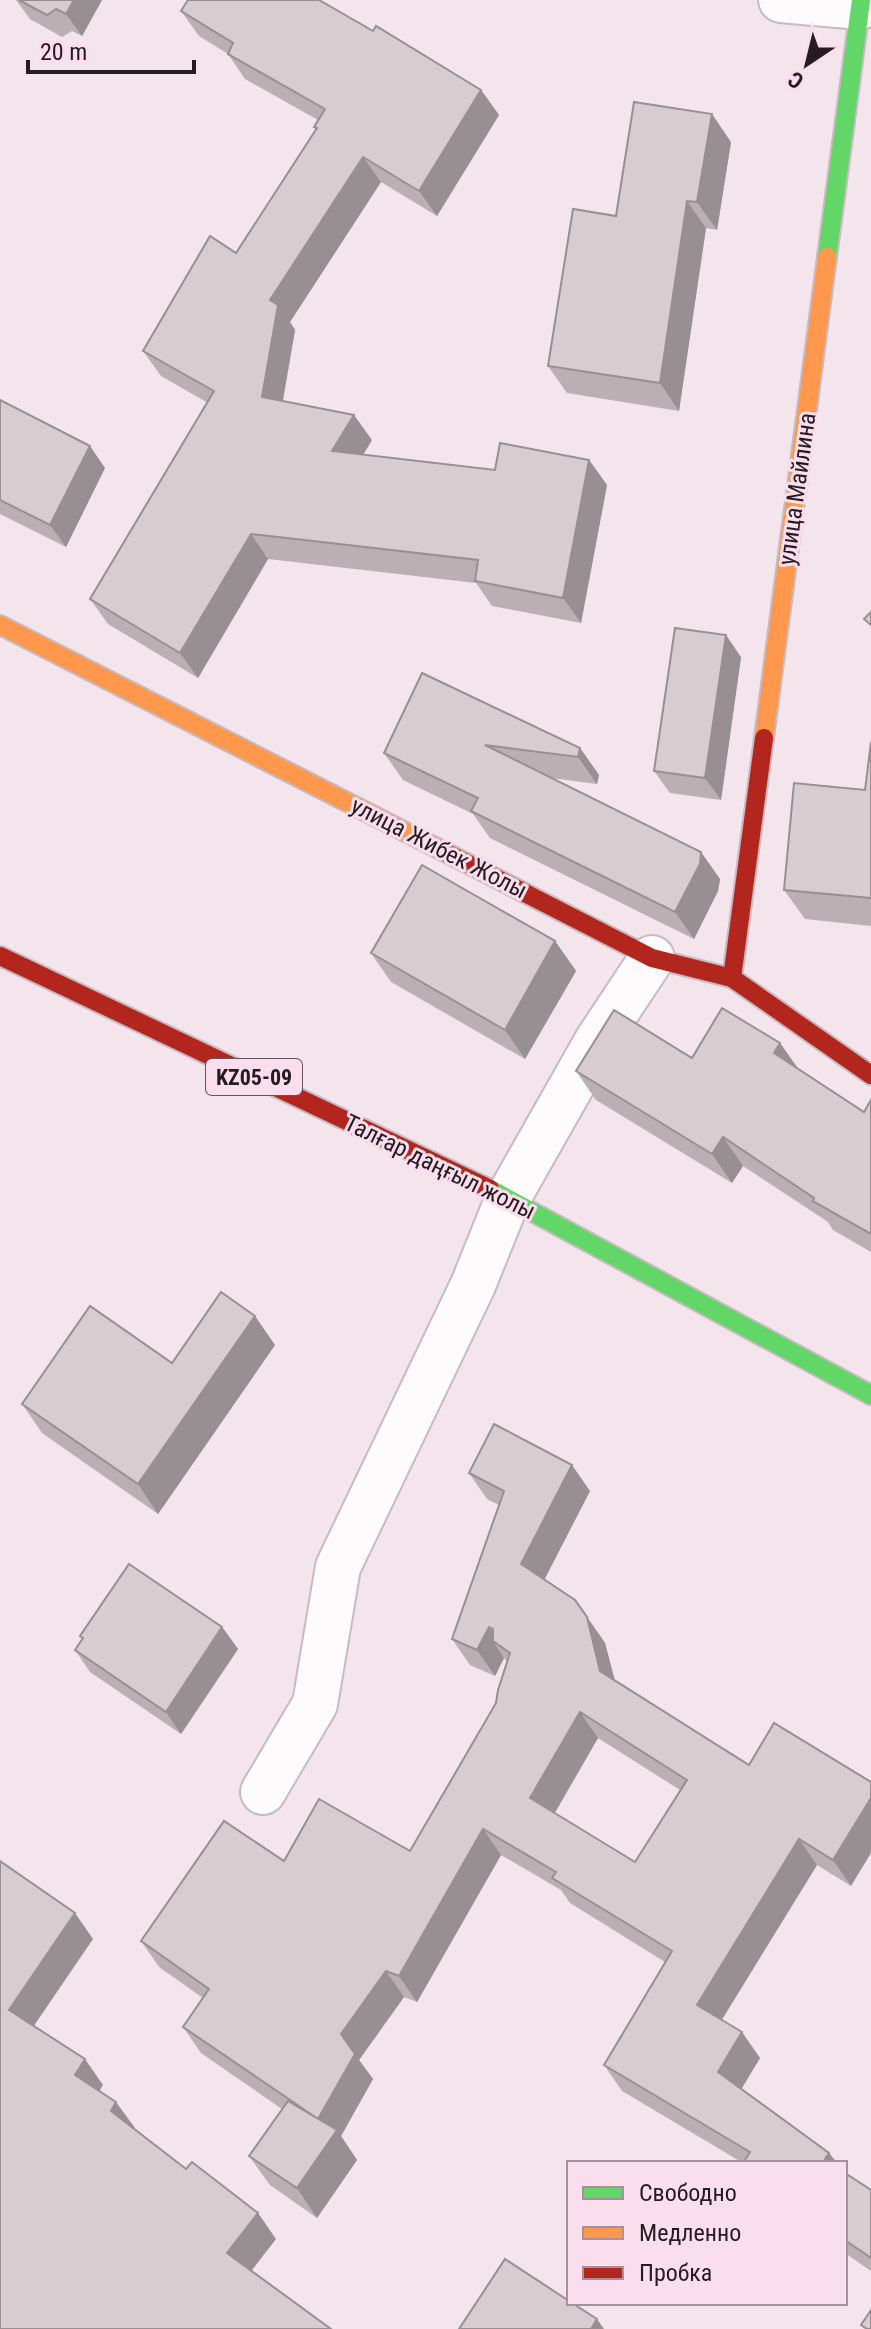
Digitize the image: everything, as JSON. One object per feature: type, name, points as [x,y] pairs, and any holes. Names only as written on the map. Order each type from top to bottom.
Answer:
[{"type":"street","points":[[781,0],[861,4]]},
{"type":"street","name":"улица Майлина","points":[[732,978],[861,4]]},
{"type":"street","name":"улица Жибек Жолы","points":[[0,625],[652,958],[732,978],[871,1075]]},
{"type":"street","name":"Талғар даңғыл жолы","points":[[0,956],[508,1198],[871,1395]]},
{"type":"street","points":[[263,1792],[315,1704],[338,1567],[473,1285],[508,1198],[597,1041],[652,958]]},
{"type":"building","points":[[19,0],[74,0],[66,14],[56,9],[47,15]]},
{"type":"building","points":[[188,0],[319,0],[373,31],[376,26],[481,90],[419,191],[363,157],[270,300],[278,305],[262,397],[354,415],[332,451],[495,470],[500,443],[589,460],[563,598],[475,581],[478,560],[251,534],[180,653],[90,599],[214,391],[143,351],[210,236],[236,253],[317,128],[314,127],[325,109],[228,54],[233,43],[181,11]]},
{"type":"building","points":[[634,102],[712,114],[697,202],[687,201],[660,383],[548,366],[573,209],[616,216]]},
{"type":"building","points":[[0,400],[90,446],[50,525],[0,500]]},
{"type":"building","points":[[871,612],[871,625],[864,619]]},
{"type":"building","points":[[675,628],[726,635],[705,778],[654,771]]},
{"type":"building","points":[[422,673],[580,748],[578,757],[485,745],[701,852],[700,864],[675,912],[471,811],[478,798],[384,753]]},
{"type":"building","points":[[871,742],[871,898],[784,890],[794,783],[865,790]]},
{"type":"building","points":[[422,865],[555,941],[505,1030],[371,953]]},
{"type":"building","points":[[722,1008],[780,1043],[774,1053],[864,1112],[871,1100],[871,1234],[813,1201],[814,1198],[723,1137],[712,1154],[576,1071],[614,1010],[692,1058]]},
{"type":"building","points":[[221,1292],[255,1316],[138,1484],[22,1404],[90,1306],[172,1363]]},
{"type":"building","points":[[494,1424],[572,1465],[521,1564],[575,1600],[587,1617],[600,1671],[749,1765],[774,1723],[871,1782],[871,1798],[833,1860],[799,1839],[697,2005],[742,2032],[718,2072],[829,2153],[825,2159],[828,2161],[744,2161],[750,2152],[604,2065],[672,1951],[552,1878],[556,1872],[483,1829],[399,1976],[386,1971],[341,2034],[355,2054],[318,2119],[183,2027],[209,1989],[141,1941],[224,1821],[284,1861],[319,1799],[410,1851],[496,1703],[510,1653],[493,1641],[493,1629],[489,1627],[477,1650],[452,1639],[504,1491],[469,1473]],"holes":[[[580,1712],[687,1780],[635,1862],[530,1798]]]},
{"type":"building","points":[[129,1564],[222,1627],[166,1712],[75,1650],[83,1638],[80,1636]]},
{"type":"building","points":[[0,1861],[75,1913],[9,2010],[85,2059],[75,2075],[116,2102],[111,2111],[186,2169],[192,2162],[258,2213],[227,2253],[331,2329],[0,2329]]},
{"type":"building","points":[[288,2101],[337,2130],[297,2188],[249,2156]]},
{"type":"building","points":[[847,2174],[871,2190],[871,2258],[847,2241]]},
{"type":"building","points":[[505,2259],[567,2300],[567,2305],[575,2305],[597,2319],[591,2329],[459,2329]]},
{"type":"building","points":[[871,2310],[871,2329],[867,2329],[861,2325]]},
{"type":"traffic: fast","points":[[827,257],[861,0]]},
{"type":"traffic: fast","points":[[490,1189],[871,1395]]},
{"type":"traffic: slow","points":[[764,738],[827,257]]},
{"type":"traffic: slow","points":[[0,625],[439,849]]},
{"type":"traffic: jam","points":[[732,978],[764,738]]},
{"type":"traffic: jam","points":[[439,849],[652,958],[732,978],[871,1075]]},
{"type":"traffic: jam","points":[[0,956],[490,1189]]}]
